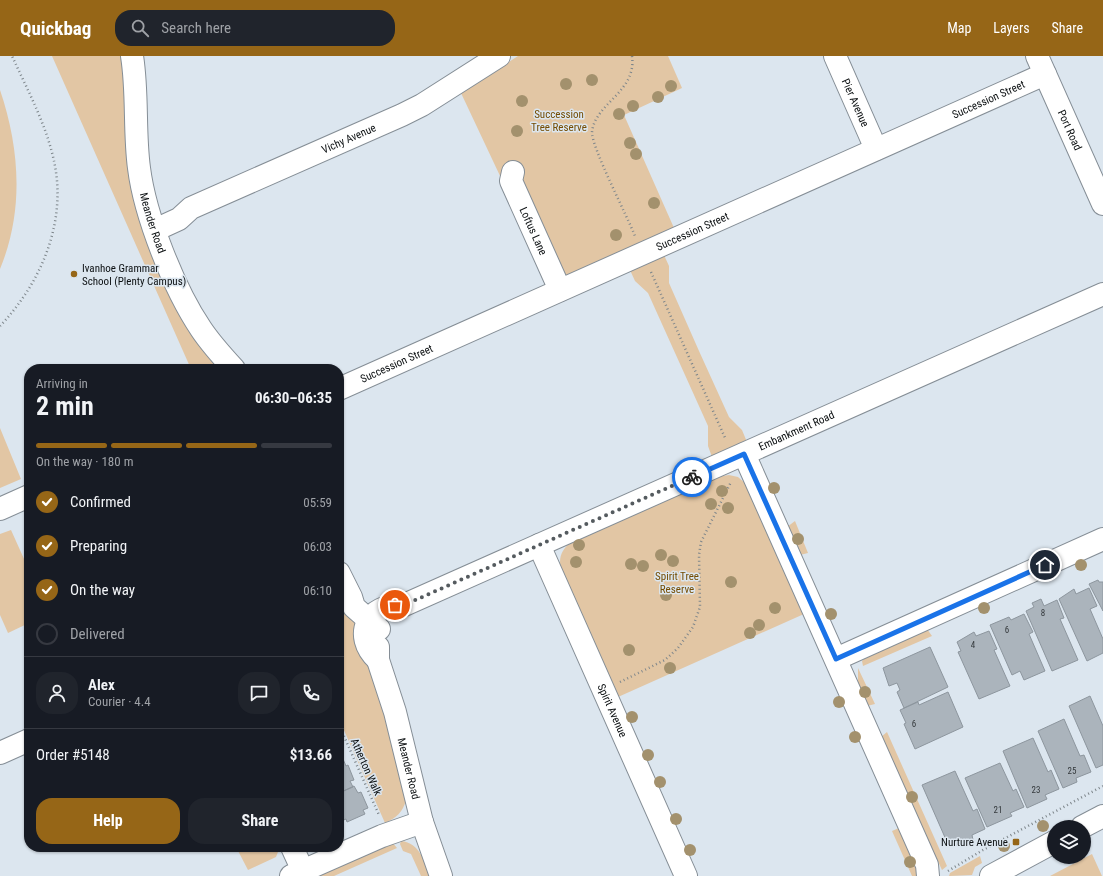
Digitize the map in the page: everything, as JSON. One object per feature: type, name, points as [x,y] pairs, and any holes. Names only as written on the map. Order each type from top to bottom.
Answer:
[{"type":"street","name":"Meander Road","points":[[132,56],[137,96],[139,169],[153,225],[192,315],[209,341],[230,364]]},
{"type":"street","name":"Vichy Avenue","points":[[153,225],[174,209],[182,207],[191,208],[409,111],[441,93],[499,56]]},
{"type":"street","name":"Pier Avenue","points":[[835,56],[876,149]]},
{"type":"street","name":"Succession Street","points":[[344,387],[876,149],[1041,65]]},
{"type":"street","name":"Port Road","points":[[1041,65],[1103,204]]},
{"type":"street","name":"Loftus Lane","points":[[513,172],[511,181],[560,290]]},
{"type":"street","name":"Embankment Road","points":[[377,622],[399,612],[402,606],[1103,294]]},
{"type":"street","points":[[744,454],[836,659],[935,872]]},
{"type":"street","points":[[0,509],[24,498]]},
{"type":"street","points":[[836,659],[1103,539]]},
{"type":"street","name":"Spirit Avenue","points":[[539,545],[686,876]]},
{"type":"street","points":[[344,583],[354,607],[377,622]]},
{"type":"street","name":"Meander Road","points":[[377,622],[364,632],[364,639],[367,648],[378,660],[395,712],[422,822],[441,876]]},
{"type":"street","points":[[0,752],[24,742]]},
{"type":"street","points":[[1091,822],[1103,816]]},
{"type":"street","points":[[293,852],[297,874],[382,836],[422,822]]},
{"type":"street","points":[[991,876],[1047,846]]},
{"type":"path","points":[[0,326],[29,289],[41,267],[55,225],[58,204],[57,181],[49,145],[12,56]]},
{"type":"path","points":[[603,689],[646,671],[665,660],[678,648],[693,627],[700,607],[699,555],[701,542],[731,482]]},
{"type":"path","name":"Atherton Walk","points":[[344,736],[379,815]]},
{"type":"path","points":[[935,872],[973,856],[1103,786]]},
{"type":"green space","points":[[52,56],[122,56],[128,150],[218,364],[189,364]]},
{"type":"green space","name":"Succession Tree Reserve","points":[[518,56],[668,56],[682,88],[624,115],[674,228],[564,277],[527,189],[501,178],[461,93]]},
{"type":"green space","points":[[0,90],[12,135],[15,157],[16,202],[8,247],[0,269]]},
{"type":"green space","points":[[664,255],[669,266],[669,283],[699,351],[729,417],[742,430],[747,442],[712,457],[708,446],[708,426],[648,293],[635,281],[630,270]]},
{"type":"green space","points":[[0,428],[21,479],[0,488]]},
{"type":"green space","name":"Spirit Tree Reserve","points":[[729,475],[738,477],[746,484],[804,614],[618,697],[561,570],[560,561],[563,550],[572,541],[716,477]]},
{"type":"green space","points":[[795,521],[808,553],[800,555],[787,527]]},
{"type":"green space","points":[[11,530],[24,559],[24,625],[8,633],[0,615],[0,534]]},
{"type":"green space","points":[[344,603],[353,614],[382,705],[406,800],[403,808],[398,814],[385,823],[344,730]]},
{"type":"green space","points":[[927,629],[932,636],[863,666],[862,661],[865,658]]},
{"type":"green space","points":[[858,668],[875,704],[867,706],[858,684]]},
{"type":"green space","points":[[887,732],[947,866],[942,870],[881,737]]},
{"type":"green space","points":[[899,828],[921,876],[912,876],[892,831]]},
{"type":"green space","points":[[401,841],[413,845],[417,849],[430,876],[421,876],[411,854],[403,851],[400,844]]},
{"type":"green space","points":[[392,842],[397,848],[334,876],[315,876]]},
{"type":"green space","points":[[239,852],[278,852],[276,857],[248,870]]},
{"type":"green space","points":[[1091,855],[1102,876],[1050,876],[1073,864],[1091,864]]},
{"type":"green space","points":[[980,856],[982,863],[975,867],[972,875],[949,876],[950,873]]},
{"type":"building","points":[[1098,580],[1099,582],[1103,582],[1103,611],[1089,584]]},
{"type":"building","points":[[1089,588],[1097,606],[1090,609],[1103,639],[1103,653],[1087,661],[1059,599],[1074,589],[1076,594]]},
{"type":"building","points":[[1041,599],[1044,606],[1057,600],[1064,618],[1060,619],[1078,660],[1052,671],[1026,611],[1034,607],[1032,603]]},
{"type":"building","points":[[1024,614],[1033,632],[1029,634],[1045,671],[1024,680],[1020,671],[1012,675],[990,625],[1009,617],[1011,620]]},
{"type":"building","points":[[989,631],[997,649],[994,650],[1010,686],[979,699],[958,652],[961,651],[957,642],[974,632],[976,636]]},
{"type":"building","points":[[930,647],[948,687],[904,708],[897,692],[900,690],[897,683],[889,686],[883,668]]},
{"type":"building","points":[[948,692],[963,727],[915,749],[904,724],[906,723],[900,710],[918,702],[919,705]]},
{"type":"building","points":[[1090,696],[1103,726],[1103,765],[1096,768],[1069,706]]},
{"type":"building","points":[[1064,719],[1080,756],[1084,755],[1091,772],[1076,778],[1077,782],[1063,788],[1038,731]]},
{"type":"building","points":[[1033,738],[1048,772],[1051,770],[1059,789],[1045,795],[1047,799],[1027,808],[1003,751]]},
{"type":"building","points":[[344,761],[346,766],[348,765],[354,780],[350,781],[353,787],[344,791]]},
{"type":"building","points":[[1000,763],[1013,791],[1016,789],[1024,807],[1010,813],[1012,816],[987,827],[965,778]]},
{"type":"building","points":[[955,771],[973,811],[977,809],[985,829],[972,835],[973,840],[960,846],[959,844],[955,846],[953,840],[947,842],[922,785]]},
{"type":"building","points":[[354,786],[358,793],[361,792],[368,808],[363,810],[365,814],[347,822],[346,819],[344,820],[344,791]]},
{"type":"way so far","points":[[395,605],[402,606],[692,477]]},
{"type":"place","name":"Ivanhoe Grammar School (Plenty Campus)","points":[[74,274]]},
{"type":"place","name":"Nurture Avenue","points":[[1016,842]]},
{"type":"route","points":[[692,477],[744,454],[836,659],[1045,565]]}]
